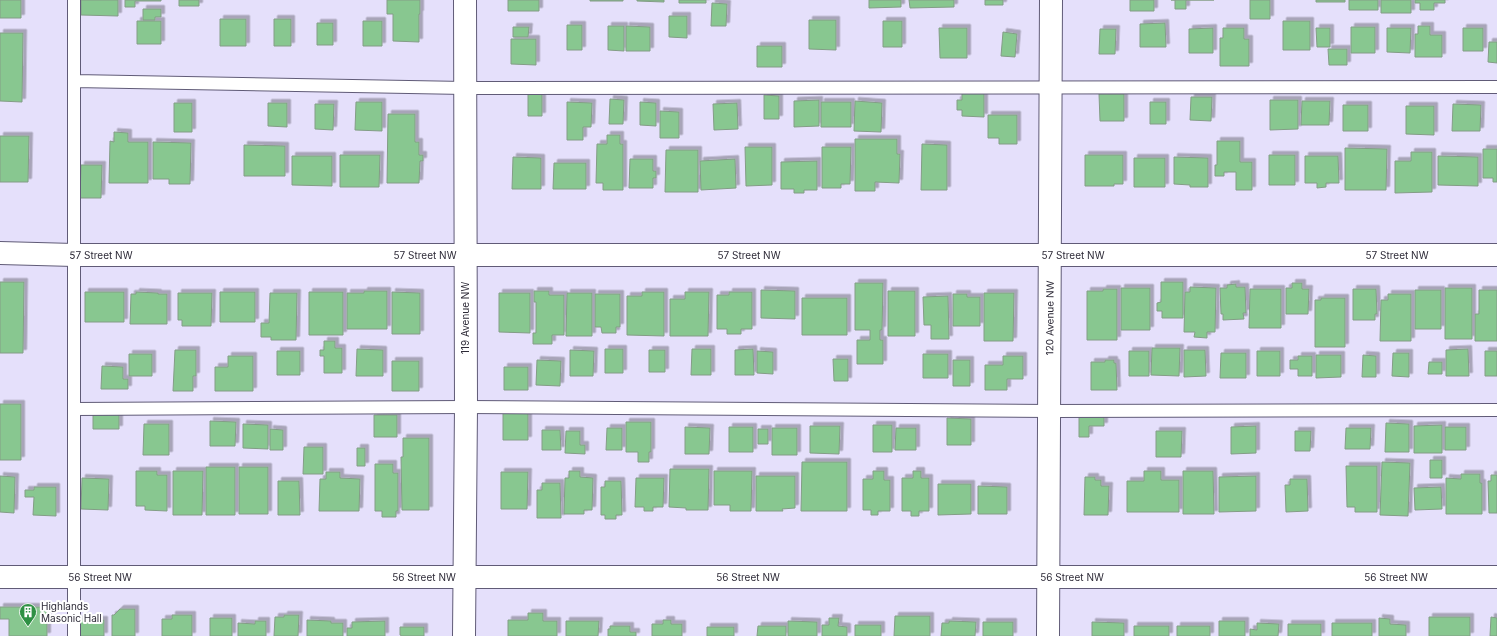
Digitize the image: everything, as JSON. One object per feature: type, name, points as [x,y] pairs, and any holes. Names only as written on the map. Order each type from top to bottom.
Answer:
[{"type":"street","name":"119 Avenue NW","points":[[464,636],[466,407],[466,0]]},
{"type":"street","name":"120 Avenue NW","points":[[1048,636],[1051,0]]},
{"type":"street","name":"57 Street NW","points":[[0,253],[74,255],[1497,255]]},
{"type":"street","name":"56 Street NW","points":[[0,577],[1497,577]]},
{"type":"lane","points":[[74,0],[74,636]]},
{"type":"lane","points":[[74,80],[465,88],[1497,87]]},
{"type":"lane","points":[[74,409],[466,407],[1049,411],[1497,410]]},
{"type":"building","points":[[0,0],[21,0],[21,18],[0,18]]},
{"type":"building","points":[[81,0],[118,0],[118,16],[81,15]]},
{"type":"building","points":[[125,0],[161,1],[135,1],[135,7],[125,7]]},
{"type":"building","points":[[179,0],[199,0],[199,6],[179,6]]},
{"type":"building","points":[[387,0],[420,0],[419,42],[393,41],[393,14],[387,14]]},
{"type":"building","points":[[508,0],[539,0],[539,11],[508,11]]},
{"type":"building","points":[[623,0],[623,1],[590,1]]},
{"type":"building","points":[[664,0],[664,2],[637,1]]},
{"type":"building","points":[[679,0],[706,0],[706,3],[679,3]]},
{"type":"building","points":[[869,0],[901,0],[901,7],[869,8]]},
{"type":"building","points":[[909,0],[954,0],[954,7],[910,8]]},
{"type":"building","points":[[985,0],[1003,0],[1003,5],[985,5]]},
{"type":"building","points":[[1130,0],[1154,0],[1154,11],[1130,11]]},
{"type":"building","points":[[1175,0],[1186,0],[1186,9],[1175,9]]},
{"type":"building","points":[[1250,0],[1270,0],[1270,19],[1250,19]]},
{"type":"building","points":[[1316,0],[1345,0],[1345,2],[1316,2]]},
{"type":"building","points":[[1349,0],[1378,0],[1378,10],[1349,10]]},
{"type":"building","points":[[1381,0],[1411,0],[1411,13],[1381,13]]},
{"type":"building","points":[[1415,0],[1445,0],[1445,3],[1434,3],[1434,10],[1420,10],[1420,3],[1415,3]]},
{"type":"building","points":[[712,3],[727,4],[726,26],[711,26]]},
{"type":"building","points":[[143,9],[161,9],[161,17],[155,17],[155,20],[143,20]]},
{"type":"building","points":[[669,16],[687,16],[687,38],[669,37]]},
{"type":"building","points":[[220,19],[246,19],[246,46],[220,46]]},
{"type":"building","points":[[274,19],[291,19],[291,46],[274,46]]},
{"type":"building","points":[[809,20],[836,20],[836,50],[809,49]]},
{"type":"building","points":[[137,21],[161,21],[161,44],[137,44]]},
{"type":"building","points":[[363,21],[382,21],[382,46],[363,46]]},
{"type":"building","points":[[883,21],[902,21],[902,47],[883,47]]},
{"type":"building","points":[[1283,21],[1310,21],[1310,50],[1283,50]]},
{"type":"building","points":[[317,23],[333,23],[333,45],[317,45]]},
{"type":"building","points":[[1165,23],[1166,47],[1140,47],[1140,24]]},
{"type":"building","points":[[567,25],[582,25],[582,50],[567,50]]},
{"type":"building","points":[[608,26],[624,26],[624,51],[608,50]]},
{"type":"building","points":[[626,26],[650,27],[650,51],[626,51]]},
{"type":"building","points":[[1418,26],[1430,26],[1430,35],[1442,35],[1442,57],[1415,57],[1415,34],[1418,34]]},
{"type":"building","points":[[513,27],[529,27],[528,37],[513,37]]},
{"type":"building","points":[[1351,27],[1375,27],[1375,53],[1351,53]]},
{"type":"building","points":[[939,28],[967,28],[967,58],[940,58]]},
{"type":"building","points":[[1213,28],[1213,53],[1189,53],[1189,29]]},
{"type":"building","points":[[1223,28],[1244,28],[1244,39],[1249,39],[1249,66],[1220,66],[1220,38],[1223,38]]},
{"type":"building","points":[[1316,28],[1330,28],[1330,47],[1317,47]]},
{"type":"building","points":[[1387,28],[1411,28],[1410,53],[1387,52]]},
{"type":"building","points":[[1463,28],[1483,28],[1483,51],[1463,51]]},
{"type":"building","points":[[1100,29],[1116,29],[1115,54],[1099,54]]},
{"type":"building","points":[[1003,32],[1017,34],[1015,57],[1001,56]]},
{"type":"building","points":[[0,33],[23,33],[22,102],[0,101]]},
{"type":"building","points":[[511,39],[536,39],[536,65],[511,64]]},
{"type":"building","points":[[1489,42],[1497,42],[1497,63],[1488,62]]},
{"type":"building","points":[[757,46],[782,46],[782,67],[757,67]]},
{"type":"building","points":[[1328,49],[1347,49],[1347,65],[1329,65]]},
{"type":"building","points":[[528,92],[542,93],[542,116],[528,116]]},
{"type":"building","points":[[962,93],[984,93],[984,117],[962,116],[962,110],[957,110],[957,100],[962,100]]},
{"type":"building","points":[[1099,94],[1124,94],[1124,121],[1100,121]]},
{"type":"building","points":[[764,95],[779,96],[779,119],[764,119]]},
{"type":"building","points":[[1191,97],[1212,97],[1211,121],[1190,120]]},
{"type":"building","points":[[610,99],[624,100],[623,124],[609,124]]},
{"type":"building","points":[[819,100],[819,126],[794,127],[794,101]]},
{"type":"building","points":[[1270,100],[1298,100],[1298,129],[1270,130]]},
{"type":"building","points":[[855,101],[882,103],[881,132],[854,131]]},
{"type":"building","points":[[1302,101],[1330,101],[1329,125],[1301,125]]},
{"type":"building","points":[[356,102],[382,102],[382,131],[355,130]]},
{"type":"building","points":[[567,102],[592,103],[591,127],[583,127],[583,140],[567,140]]},
{"type":"building","points":[[640,102],[656,103],[656,126],[640,125]]},
{"type":"building","points":[[821,102],[851,102],[851,127],[821,127]]},
{"type":"building","points":[[1150,102],[1166,102],[1166,124],[1150,124]]},
{"type":"building","points":[[174,103],[192,103],[192,132],[174,132]]},
{"type":"building","points":[[268,103],[287,103],[287,127],[268,126]]},
{"type":"building","points":[[737,103],[738,129],[714,130],[713,104]]},
{"type":"building","points":[[315,104],[334,104],[333,130],[315,129]]},
{"type":"building","points":[[1453,104],[1481,105],[1480,131],[1452,131]]},
{"type":"building","points":[[1343,105],[1368,105],[1368,131],[1343,131]]},
{"type":"building","points":[[1406,106],[1434,106],[1434,135],[1406,134]]},
{"type":"building","points":[[660,111],[679,112],[679,138],[660,138]]},
{"type":"building","points":[[388,114],[415,114],[415,142],[419,142],[419,155],[423,155],[423,161],[420,161],[419,183],[387,183]]},
{"type":"building","points":[[988,115],[1017,115],[1017,144],[999,144],[999,138],[988,138]]},
{"type":"building","points":[[114,132],[128,133],[128,142],[148,142],[148,183],[109,183],[110,141],[114,142]]},
{"type":"building","points":[[607,135],[620,135],[620,144],[623,144],[623,190],[603,190],[603,183],[596,183],[597,144],[607,144]]},
{"type":"building","points":[[0,136],[29,136],[28,182],[0,182]]},
{"type":"building","points":[[855,139],[897,139],[897,154],[900,154],[899,183],[875,182],[875,191],[855,191]]},
{"type":"building","points":[[1217,141],[1240,141],[1240,162],[1252,162],[1252,190],[1236,190],[1236,172],[1224,172],[1224,176],[1215,176],[1215,165],[1217,165]]},
{"type":"building","points":[[153,142],[191,143],[190,184],[169,184],[169,179],[153,179]]},
{"type":"building","points":[[922,144],[947,145],[947,190],[921,190]]},
{"type":"building","points":[[244,145],[285,146],[285,176],[244,176]]},
{"type":"building","points":[[745,147],[772,147],[772,185],[746,186]]},
{"type":"building","points":[[822,147],[851,147],[850,184],[841,184],[841,188],[822,188]]},
{"type":"building","points":[[1345,148],[1387,149],[1386,190],[1345,190]]},
{"type":"building","points":[[1483,149],[1497,149],[1497,182],[1493,182],[1493,178],[1483,178]]},
{"type":"building","points":[[666,150],[698,150],[698,192],[665,192]]},
{"type":"building","points":[[1411,152],[1432,152],[1432,192],[1395,193],[1395,161],[1411,161]]},
{"type":"building","points":[[340,155],[380,155],[379,187],[340,187]]},
{"type":"building","points":[[1085,155],[1123,155],[1123,184],[1114,184],[1114,186],[1085,186]]},
{"type":"building","points":[[1269,155],[1295,155],[1295,185],[1269,185]]},
{"type":"building","points":[[292,156],[332,156],[332,186],[292,185]]},
{"type":"building","points":[[1305,156],[1338,156],[1339,183],[1326,183],[1326,187],[1317,188],[1317,183],[1305,183]]},
{"type":"building","points":[[1438,156],[1478,157],[1478,186],[1438,185]]},
{"type":"building","points":[[513,157],[541,158],[541,189],[512,189]]},
{"type":"building","points":[[1174,157],[1208,158],[1208,187],[1190,187],[1190,185],[1174,184]]},
{"type":"building","points":[[1134,158],[1165,158],[1165,187],[1134,187]]},
{"type":"building","points":[[630,159],[653,159],[653,171],[656,171],[656,178],[653,178],[653,188],[629,188]]},
{"type":"building","points":[[735,159],[736,188],[701,190],[700,161]]},
{"type":"building","points":[[817,161],[817,190],[804,190],[804,193],[794,193],[794,189],[781,189],[781,162]]},
{"type":"building","points":[[554,163],[586,163],[586,189],[553,189]]},
{"type":"building","points":[[81,165],[102,165],[101,198],[80,198]]},
{"type":"building","points":[[0,282],[24,282],[23,353],[0,353]]},
{"type":"building","points":[[1161,282],[1183,282],[1183,318],[1162,318],[1162,311],[1157,311],[1157,303],[1161,302]]},
{"type":"building","points":[[855,283],[883,283],[882,330],[880,330],[880,340],[883,340],[883,364],[857,364],[857,340],[870,340],[870,330],[855,330]]},
{"type":"building","points":[[1292,283],[1302,283],[1302,289],[1309,289],[1308,314],[1286,314],[1286,288],[1292,288]]},
{"type":"building","points":[[1236,284],[1236,287],[1245,287],[1246,313],[1243,313],[1244,319],[1223,320],[1223,314],[1221,314],[1220,288],[1227,288],[1227,285]]},
{"type":"building","points":[[1190,287],[1216,288],[1215,332],[1207,332],[1207,338],[1194,337],[1195,332],[1184,332],[1185,292],[1190,292]]},
{"type":"building","points":[[1121,288],[1150,288],[1150,330],[1121,330]]},
{"type":"building","points":[[1445,288],[1472,288],[1472,339],[1445,339]]},
{"type":"building","points":[[1103,289],[1117,289],[1117,340],[1087,340],[1087,291],[1103,291]]},
{"type":"building","points":[[1250,289],[1281,289],[1281,328],[1249,328]]},
{"type":"building","points":[[1353,289],[1376,289],[1377,314],[1375,314],[1375,320],[1353,320]]},
{"type":"building","points":[[761,290],[795,291],[795,319],[761,318]]},
{"type":"building","points":[[1415,290],[1441,290],[1441,329],[1415,329]]},
{"type":"building","points":[[1479,290],[1497,290],[1497,341],[1475,341],[1475,314],[1479,314]]},
{"type":"building","points":[[364,291],[387,291],[387,329],[347,329],[347,293],[364,293]]},
{"type":"building","points":[[534,291],[549,291],[549,295],[564,295],[564,335],[552,335],[552,344],[533,344],[533,333],[536,333],[536,302],[534,302]]},
{"type":"building","points":[[888,291],[915,291],[915,336],[888,336]]},
{"type":"building","points":[[85,292],[124,292],[124,322],[85,322]]},
{"type":"building","points":[[136,292],[167,294],[167,324],[130,324],[131,294],[136,294]]},
{"type":"building","points":[[220,292],[255,292],[255,322],[220,322]]},
{"type":"building","points":[[309,292],[343,292],[343,335],[309,335]]},
{"type":"building","points":[[392,292],[420,293],[420,334],[392,334]]},
{"type":"building","points":[[642,292],[664,292],[664,336],[627,335],[627,296],[642,296]]},
{"type":"building","points":[[685,292],[709,292],[708,336],[670,336],[670,299],[685,299]]},
{"type":"building","points":[[729,292],[752,292],[752,329],[741,329],[741,334],[727,334],[727,329],[717,329],[717,295],[729,295]]},
{"type":"building","points":[[178,293],[212,293],[211,326],[182,326],[182,320],[178,320]]},
{"type":"building","points":[[270,293],[297,293],[296,340],[271,340],[271,337],[261,337],[261,323],[269,323]]},
{"type":"building","points":[[499,293],[530,293],[530,333],[499,332]]},
{"type":"building","points":[[567,293],[592,293],[592,336],[566,336]]},
{"type":"building","points":[[984,293],[1014,293],[1013,341],[984,341]]},
{"type":"building","points":[[595,294],[620,294],[620,327],[616,327],[616,333],[602,333],[601,327],[595,327]]},
{"type":"building","points":[[953,294],[967,294],[967,297],[980,297],[980,326],[953,326]]},
{"type":"building","points":[[1388,294],[1411,294],[1411,341],[1380,341],[1381,300],[1388,300]]},
{"type":"building","points":[[948,296],[949,339],[931,339],[931,325],[924,325],[923,297]]},
{"type":"building","points":[[802,298],[847,298],[847,335],[802,335]]},
{"type":"building","points":[[1321,298],[1345,298],[1345,347],[1315,347],[1315,300],[1321,300]]},
{"type":"building","points":[[324,341],[335,341],[335,348],[342,348],[342,373],[324,373],[324,356],[320,356],[320,350],[324,350]]},
{"type":"building","points":[[1152,348],[1180,348],[1179,376],[1151,375]]},
{"type":"building","points":[[357,349],[383,350],[383,376],[356,376]]},
{"type":"building","points":[[605,349],[623,349],[623,373],[605,373]]},
{"type":"building","points":[[692,349],[711,349],[711,375],[691,375]]},
{"type":"building","points":[[753,349],[754,375],[735,375],[735,350]]},
{"type":"building","points":[[1468,349],[1469,376],[1446,376],[1446,350]]},
{"type":"building","points":[[175,350],[196,350],[196,376],[193,376],[193,391],[173,391]]},
{"type":"building","points":[[570,350],[594,351],[593,376],[570,376]]},
{"type":"building","points":[[649,350],[665,350],[665,372],[649,372]]},
{"type":"building","points":[[1184,350],[1205,350],[1206,376],[1184,377]]},
{"type":"building","points":[[277,351],[300,351],[300,375],[277,375]]},
{"type":"building","points":[[757,351],[773,352],[773,374],[757,373]]},
{"type":"building","points":[[1129,351],[1149,351],[1149,376],[1129,376]]},
{"type":"building","points":[[1257,351],[1280,351],[1280,376],[1257,376]]},
{"type":"building","points":[[1485,351],[1497,351],[1497,376],[1485,376]]},
{"type":"building","points":[[1221,353],[1246,353],[1246,378],[1220,378]]},
{"type":"building","points":[[1393,353],[1409,353],[1409,377],[1392,376]]},
{"type":"building","points":[[129,354],[152,354],[152,376],[129,376]]},
{"type":"building","points":[[923,354],[948,354],[948,378],[923,378]]},
{"type":"building","points":[[1316,355],[1341,355],[1341,377],[1316,378]]},
{"type":"building","points":[[1363,355],[1376,356],[1376,377],[1362,377]]},
{"type":"building","points":[[228,356],[253,356],[253,391],[215,391],[215,367],[228,367]]},
{"type":"building","points":[[1003,356],[1023,356],[1023,379],[1007,379],[1007,390],[985,390],[985,365],[1003,365]]},
{"type":"building","points":[[1298,356],[1312,356],[1312,376],[1298,376],[1298,369],[1290,369],[1290,360],[1298,360]]},
{"type":"building","points":[[833,359],[848,359],[848,381],[834,381]]},
{"type":"building","points":[[537,360],[561,361],[560,386],[536,385]]},
{"type":"building","points":[[953,360],[970,360],[970,386],[953,386]]},
{"type":"building","points":[[1105,360],[1114,360],[1114,363],[1116,363],[1117,390],[1091,390],[1091,362],[1105,362]]},
{"type":"building","points":[[392,361],[419,361],[419,391],[392,391]]},
{"type":"building","points":[[1429,362],[1442,362],[1442,374],[1428,374]]},
{"type":"building","points":[[102,366],[123,367],[123,379],[128,379],[128,389],[101,389]]},
{"type":"building","points":[[504,367],[528,367],[528,390],[504,390]]},
{"type":"building","points":[[0,404],[21,404],[21,460],[0,460]]},
{"type":"building","points":[[93,412],[119,412],[119,429],[93,429]]},
{"type":"building","points":[[503,412],[528,412],[528,440],[503,440]]},
{"type":"building","points":[[1079,412],[1104,412],[1104,426],[1089,426],[1089,437],[1079,437]]},
{"type":"building","points":[[374,415],[397,415],[397,437],[374,437]]},
{"type":"building","points":[[947,418],[971,419],[971,445],[947,445]]},
{"type":"building","points":[[210,421],[236,422],[235,446],[210,446]]},
{"type":"building","points":[[626,422],[651,422],[651,452],[649,452],[649,462],[638,462],[638,452],[626,452]]},
{"type":"building","points":[[1386,423],[1409,424],[1409,452],[1385,452]]},
{"type":"building","points":[[144,424],[169,424],[169,455],[143,455]]},
{"type":"building","points":[[243,424],[268,425],[268,449],[243,448]]},
{"type":"building","points":[[873,425],[892,425],[892,452],[873,452]]},
{"type":"building","points":[[1442,425],[1442,453],[1414,453],[1414,426]]},
{"type":"building","points":[[810,426],[840,426],[839,454],[810,453]]},
{"type":"building","points":[[1256,426],[1256,453],[1231,454],[1231,427]]},
{"type":"building","points":[[685,427],[710,428],[709,454],[685,454]]},
{"type":"building","points":[[729,427],[753,427],[753,452],[729,452]]},
{"type":"building","points":[[1445,427],[1466,427],[1466,450],[1445,450]]},
{"type":"building","points":[[607,428],[622,428],[622,450],[606,450]]},
{"type":"building","points":[[772,428],[797,428],[797,455],[772,455]]},
{"type":"building","points":[[896,428],[916,428],[916,450],[895,450]]},
{"type":"building","points":[[1346,428],[1371,428],[1370,449],[1345,449]]},
{"type":"building","points":[[270,429],[283,430],[283,450],[270,450]]},
{"type":"building","points":[[758,429],[768,429],[768,444],[758,444]]},
{"type":"building","points":[[542,430],[560,430],[561,450],[542,450]]},
{"type":"building","points":[[566,431],[580,431],[580,445],[585,445],[585,454],[565,453]]},
{"type":"building","points":[[1156,431],[1182,431],[1181,457],[1156,457]]},
{"type":"building","points":[[1295,431],[1311,431],[1310,451],[1295,451]]},
{"type":"building","points":[[403,438],[429,438],[429,510],[402,510],[401,457],[403,457]]},
{"type":"building","points":[[304,447],[323,447],[323,474],[303,474]]},
{"type":"building","points":[[357,448],[365,448],[365,466],[357,466]]},
{"type":"building","points":[[1430,460],[1442,460],[1442,478],[1430,478]]},
{"type":"building","points":[[802,462],[847,462],[847,511],[801,511]]},
{"type":"building","points":[[1382,462],[1410,463],[1408,516],[1380,515]]},
{"type":"building","points":[[375,464],[393,464],[393,473],[398,473],[398,511],[396,511],[396,517],[382,517],[382,511],[375,511]]},
{"type":"building","points":[[1346,466],[1377,466],[1377,512],[1355,512],[1355,507],[1347,507]]},
{"type":"building","points":[[206,467],[235,467],[235,515],[206,515]]},
{"type":"building","points":[[239,467],[268,467],[268,514],[239,514]]},
{"type":"building","points":[[670,469],[709,469],[708,510],[686,510],[686,508],[669,507]]},
{"type":"building","points":[[136,471],[157,471],[157,475],[167,475],[167,511],[145,510],[145,506],[136,506]]},
{"type":"building","points":[[173,471],[203,471],[202,515],[173,515]]},
{"type":"building","points":[[569,471],[580,471],[580,477],[593,478],[592,510],[584,510],[584,514],[564,514],[565,478],[569,478]]},
{"type":"building","points":[[714,471],[752,471],[751,511],[730,511],[730,505],[714,505]]},
{"type":"building","points":[[873,471],[884,471],[884,480],[890,480],[890,511],[878,511],[878,515],[871,515],[871,510],[863,510],[863,479],[873,479]]},
{"type":"building","points":[[913,471],[921,471],[921,478],[929,478],[929,511],[919,511],[919,516],[911,516],[911,511],[902,511],[902,478],[913,478]]},
{"type":"building","points":[[1144,471],[1161,471],[1161,480],[1179,480],[1179,512],[1127,512],[1127,481],[1144,481]]},
{"type":"building","points":[[1183,471],[1213,471],[1214,514],[1183,514]]},
{"type":"building","points":[[326,472],[340,472],[340,478],[360,479],[359,511],[319,511],[320,479],[326,479]]},
{"type":"building","points":[[501,472],[528,472],[527,509],[501,509]]},
{"type":"building","points":[[1461,474],[1480,474],[1480,483],[1482,483],[1482,514],[1446,514],[1446,478],[1461,479]]},
{"type":"building","points":[[1491,475],[1497,475],[1497,513],[1489,513],[1488,481],[1491,481]]},
{"type":"building","points":[[0,476],[15,477],[14,513],[0,512]]},
{"type":"building","points":[[756,476],[795,476],[795,508],[782,509],[783,511],[756,511]]},
{"type":"building","points":[[1256,476],[1256,511],[1219,512],[1219,477]]},
{"type":"building","points":[[1085,477],[1095,477],[1095,480],[1101,480],[1101,486],[1109,486],[1108,515],[1084,515]]},
{"type":"building","points":[[82,478],[109,479],[108,510],[81,509]]},
{"type":"building","points":[[636,478],[664,478],[663,507],[653,507],[653,511],[644,511],[644,507],[635,507]]},
{"type":"building","points":[[1290,479],[1307,479],[1308,511],[1286,512],[1285,485],[1290,485]]},
{"type":"building","points":[[278,481],[299,481],[300,515],[278,515]]},
{"type":"building","points":[[605,481],[621,481],[622,515],[616,515],[616,519],[605,519],[605,515],[601,515],[601,487],[605,487]]},
{"type":"building","points":[[542,483],[560,483],[561,518],[537,518],[537,490],[542,490]]},
{"type":"building","points":[[938,484],[971,484],[971,514],[938,515]]},
{"type":"building","points":[[978,486],[1007,487],[1007,514],[978,514]]},
{"type":"building","points":[[34,487],[56,487],[56,516],[33,515],[34,497],[25,497],[25,490],[34,490]]},
{"type":"building","points":[[1441,487],[1442,509],[1415,510],[1414,488]]},
{"type":"building","name":"Highlands Masonic Hall","points":[[0,607],[47,607],[47,636],[9,636],[9,619],[0,619]]},
{"type":"building","points":[[120,609],[135,609],[135,636],[112,636],[112,615]]},
{"type":"building","points":[[528,613],[543,613],[543,621],[557,621],[557,636],[508,636],[508,620],[528,620]]},
{"type":"building","points":[[172,615],[192,615],[192,636],[162,636],[162,619],[172,619]]},
{"type":"building","points":[[284,615],[299,615],[298,636],[274,636],[275,617],[284,617]]},
{"type":"building","points":[[895,616],[930,616],[930,636],[894,636]]},
{"type":"building","points":[[1429,617],[1470,617],[1470,636],[1429,636]]},
{"type":"building","points":[[1491,617],[1497,618],[1497,636],[1490,636]]},
{"type":"building","points":[[210,618],[232,618],[232,636],[210,636]]},
{"type":"building","points":[[829,618],[839,618],[838,626],[847,627],[847,636],[822,636],[822,625],[829,625]]},
{"type":"building","points":[[1379,618],[1390,619],[1390,624],[1406,625],[1406,636],[1379,636]]},
{"type":"building","points":[[78,620],[104,620],[104,636],[78,636]]},
{"type":"building","points":[[307,620],[343,623],[343,636],[307,636]]},
{"type":"building","points":[[663,620],[671,620],[671,624],[682,624],[682,636],[652,636],[652,624],[663,624]]},
{"type":"building","points":[[255,621],[266,621],[266,636],[238,636],[238,623],[255,624]]},
{"type":"building","points":[[385,621],[385,636],[347,636],[347,628],[352,628],[352,622]]},
{"type":"building","points":[[566,621],[599,621],[598,636],[566,636]]},
{"type":"building","points":[[788,621],[817,622],[817,636],[788,636]]},
{"type":"building","points":[[949,621],[976,622],[975,636],[941,636],[942,623],[949,623]]},
{"type":"building","points":[[1219,621],[1245,621],[1245,636],[1219,636]]},
{"type":"building","points":[[983,622],[1013,622],[1013,636],[983,636]]},
{"type":"building","points":[[1092,622],[1124,623],[1124,636],[1092,636]]},
{"type":"building","points":[[1257,623],[1279,624],[1278,636],[1250,636],[1250,629],[1257,630]]},
{"type":"building","points":[[1332,623],[1372,623],[1372,636],[1332,636]]},
{"type":"building","points":[[1288,624],[1321,624],[1321,636],[1288,636]]},
{"type":"building","points":[[855,625],[881,625],[881,636],[855,636]]},
{"type":"building","points":[[610,626],[630,626],[630,632],[636,632],[636,636],[608,636],[608,629],[610,629]]},
{"type":"building","points":[[758,626],[786,626],[786,636],[757,636]]},
{"type":"building","points":[[1134,626],[1169,626],[1169,636],[1134,636]]},
{"type":"building","points":[[1177,626],[1210,626],[1210,636],[1177,636]]},
{"type":"building","points":[[400,627],[424,627],[424,636],[402,636],[400,635]]},
{"type":"building","points":[[707,627],[734,627],[734,636],[707,636]]},
{"type":"place","name":"Highlands Masonic Hall","points":[[28,627]]}]
